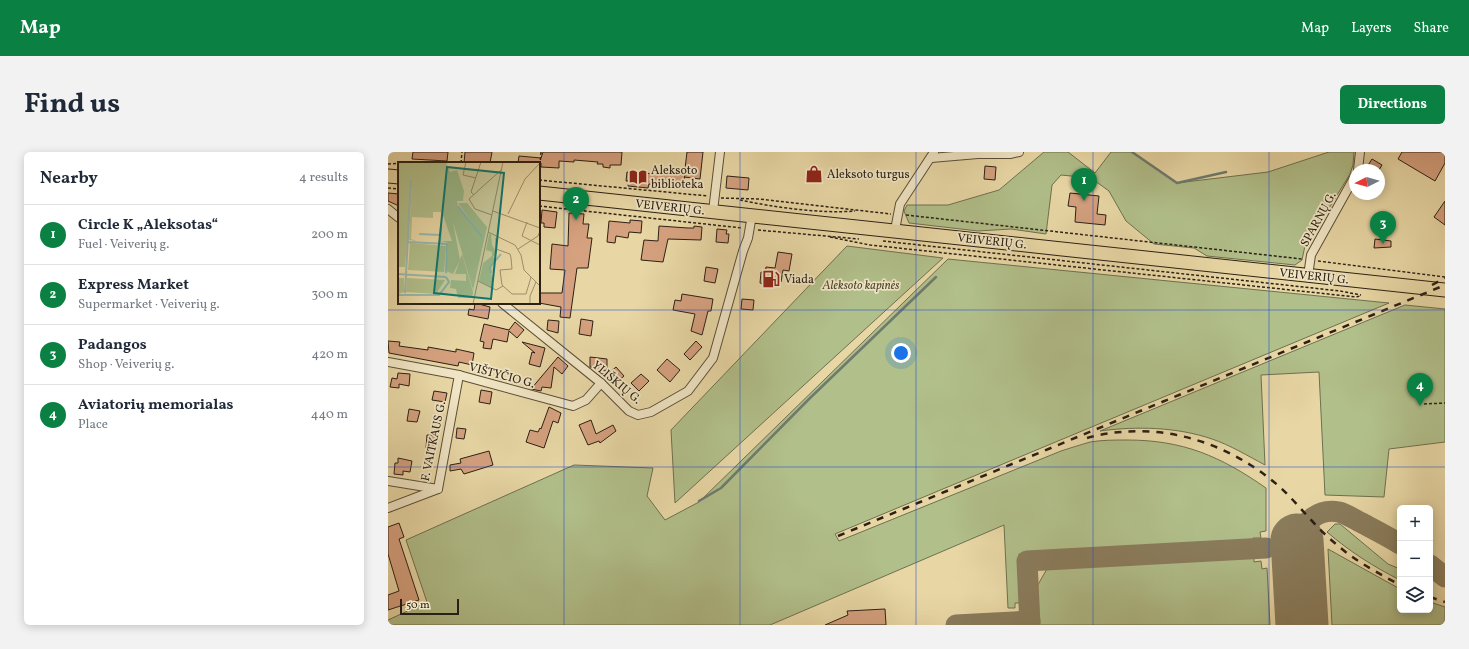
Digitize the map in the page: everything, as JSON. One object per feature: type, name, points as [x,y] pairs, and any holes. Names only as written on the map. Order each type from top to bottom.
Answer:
[{"type":"main road","points":[[388,176],[398,177]]},
{"type":"main road","name":"VEIVERIŲ G.","points":[[540,192],[1445,290]]},
{"type":"street","points":[[713,211],[720,152]]},
{"type":"street","points":[[895,230],[900,204],[932,155],[1010,154],[1019,152]]},
{"type":"street","points":[[1359,164],[1360,152]]},
{"type":"street","name":"SPARNŲ G.","points":[[1308,276],[1310,260],[1320,238],[1349,187]]},
{"type":"street","points":[[388,210],[398,217]]},
{"type":"street","name":"YLIŠKIŲ G.","points":[[503,304],[601,383],[629,411],[638,415],[652,412],[688,391],[713,358],[750,229],[752,215]]},
{"type":"street","name":"VIŠTYČIO G.","points":[[388,362],[459,375],[573,406],[586,400],[601,383]]},
{"type":"street","name":"F. VAITKAUS G.","points":[[388,481],[438,489],[459,375]]},
{"type":"street","points":[[388,508],[438,489]]},
{"type":"path","points":[[461,162],[462,152]]},
{"type":"path","points":[[540,166],[541,152]]},
{"type":"path","points":[[388,164],[398,163]]},
{"type":"path","points":[[540,180],[735,199],[759,199],[1061,233],[1205,247],[1445,277]]},
{"type":"path","points":[[388,188],[398,189]]},
{"type":"path","points":[[735,199],[760,204],[840,212],[859,210]]},
{"type":"path","points":[[540,206],[750,229],[861,239]]},
{"type":"path","points":[[826,236],[870,245],[1349,296],[1361,295],[1340,290],[877,240]]},
{"type":"path","points":[[1424,404],[1445,403]]},
{"type":"green space","points":[[1044,152],[1068,152],[1095,173],[1111,152],[1132,152],[1177,183],[1268,172],[1329,152],[1354,152],[1353,164],[1349,164],[1349,176],[1315,231],[1306,241],[1302,260],[1295,265],[1207,256],[1194,248],[1154,244],[1126,221],[1109,191],[1091,178],[1061,175],[1052,185],[1046,234],[1011,229],[978,231],[909,223],[904,211],[907,205],[948,205],[999,190]]},
{"type":"green space","name":"Aleksoto kapinės","points":[[847,246],[943,258],[675,503],[671,430]]},
{"type":"green space","points":[[948,259],[1389,303],[835,534],[839,541],[1064,450],[1090,442],[1104,440],[1127,440],[1166,443],[1200,452],[1233,467],[1266,488],[1266,531],[1260,532],[1261,538],[1253,538],[1253,544],[1019,554],[1021,603],[1015,603],[1015,608],[1008,608],[1004,525],[770,625],[388,625],[388,620],[427,602],[406,540],[574,465],[653,468],[647,496],[665,520],[699,502]]},
{"type":"green space","points":[[1405,305],[1445,309],[1445,442],[1389,449],[1384,497],[1325,495],[1319,372],[1261,375],[1265,465],[1219,441],[1185,432],[1142,428],[1100,431]]},
{"type":"green space","points":[[1335,524],[1340,524],[1388,564],[1397,568],[1397,578],[1362,558],[1327,532]]},
{"type":"green space","points":[[1328,549],[1397,587],[1397,613],[1433,613],[1433,603],[1445,607],[1445,625],[1332,625]]},
{"type":"green space","points":[[1254,557],[1254,562],[1261,561],[1262,569],[1267,568],[1270,625],[1037,625],[1035,590],[1048,567]]},
{"type":"building","points":[[413,152],[448,152],[447,161],[412,159]]},
{"type":"building","points":[[465,152],[492,152],[490,162],[464,162]]},
{"type":"building","points":[[543,152],[622,152],[621,165],[610,165],[610,168],[603,167],[603,164],[597,164],[598,162],[574,160],[574,162],[559,161],[559,168],[541,167],[540,162],[518,162],[519,156],[541,158]]},
{"type":"building","points":[[687,152],[703,152],[700,179],[684,177]]},
{"type":"building","points":[[1402,152],[1445,152],[1445,163],[1435,181],[1398,159]]},
{"type":"building","points":[[1372,159],[1380,164],[1369,164]]},
{"type":"building","points":[[985,166],[996,167],[995,180],[984,179]]},
{"type":"building","points":[[658,171],[685,174],[683,188],[649,184],[648,188],[628,186],[629,181],[626,181],[627,172],[657,174]]},
{"type":"building","points":[[727,176],[749,178],[748,190],[726,188]]},
{"type":"building","points":[[388,193],[398,194],[398,206],[388,201]]},
{"type":"building","points":[[1070,193],[1099,196],[1097,214],[1106,215],[1105,225],[1075,222],[1076,207],[1068,206]]},
{"type":"building","points":[[1445,201],[1445,225],[1434,217]]},
{"type":"building","points":[[542,210],[557,212],[555,228],[544,227],[544,223],[541,223]]},
{"type":"building","points":[[569,213],[584,214],[583,224],[589,224],[587,238],[592,238],[588,268],[577,268],[570,318],[560,317],[561,307],[540,303],[540,293],[562,293],[565,270],[550,269],[552,244],[568,246]]},
{"type":"building","points":[[630,220],[642,221],[641,233],[629,232],[628,238],[616,236],[615,243],[607,242],[609,221],[630,223]]},
{"type":"building","points":[[659,226],[688,228],[694,228],[694,226],[702,227],[701,240],[668,239],[663,262],[641,260],[644,240],[658,241]]},
{"type":"building","points":[[717,229],[727,230],[726,234],[729,234],[728,243],[716,242]]},
{"type":"building","points":[[1375,239],[1391,241],[1391,247],[1374,248]]},
{"type":"building","points":[[778,252],[792,254],[789,271],[783,270],[781,282],[777,286],[760,283],[761,272],[765,273],[766,267],[775,268]]},
{"type":"building","points":[[706,267],[718,269],[715,283],[704,281]]},
{"type":"building","points":[[682,294],[713,299],[711,311],[708,311],[702,335],[691,331],[695,314],[673,310],[675,300],[681,301]]},
{"type":"building","points":[[742,299],[754,300],[753,310],[741,309]]},
{"type":"building","points":[[475,304],[490,307],[488,319],[468,315],[469,309],[474,310]]},
{"type":"building","points":[[581,319],[593,321],[591,336],[579,334]]},
{"type":"building","points":[[548,320],[559,321],[558,333],[547,330]]},
{"type":"building","points":[[515,322],[524,330],[517,338],[509,331],[507,342],[493,339],[491,349],[483,348],[484,342],[480,341],[484,324],[509,330]]},
{"type":"building","points":[[388,341],[400,342],[399,346],[428,350],[428,347],[456,352],[456,349],[474,353],[472,365],[459,362],[458,366],[389,353]]},
{"type":"building","points":[[696,341],[702,347],[690,360],[684,354]]},
{"type":"building","points":[[522,342],[545,348],[540,367],[529,364],[532,352],[535,353]]},
{"type":"building","points":[[558,357],[568,366],[562,374],[554,367],[551,388],[542,387],[541,391],[531,389]]},
{"type":"building","points":[[590,357],[607,359],[607,371],[596,370],[596,368],[590,367]]},
{"type":"building","points":[[667,359],[680,370],[670,382],[657,370]]},
{"type":"building","points":[[616,367],[624,376],[615,384],[607,375]]},
{"type":"building","points":[[398,373],[410,374],[409,386],[399,384],[399,388],[390,387],[392,378],[397,379]]},
{"type":"building","points":[[641,374],[649,381],[639,391],[631,383]]},
{"type":"building","points":[[481,390],[492,392],[490,404],[479,402]]},
{"type":"building","points":[[434,391],[447,393],[445,402],[432,400]]},
{"type":"building","points":[[549,407],[561,413],[558,423],[553,421],[544,448],[526,442],[530,430],[538,432],[540,428],[541,429]]},
{"type":"building","points":[[409,409],[420,411],[417,422],[407,421]]},
{"type":"building","points":[[591,420],[596,434],[613,425],[616,431],[600,443],[599,441],[588,445],[579,425]]},
{"type":"building","points":[[457,428],[466,429],[464,439],[456,438]]},
{"type":"building","points":[[427,435],[438,436],[436,450],[426,448]]},
{"type":"building","points":[[489,451],[493,465],[464,474],[461,469],[450,471],[450,465],[461,463],[460,459]]},
{"type":"building","points":[[398,458],[412,461],[410,472],[403,471],[403,475],[394,474],[395,463],[398,463]]},
{"type":"building","points":[[399,523],[404,537],[399,539],[419,600],[388,610],[388,595],[399,591],[388,554],[388,527]]},
{"type":"building","points":[[885,609],[886,625],[825,625],[848,615],[847,611]]},
{"type":"waterway","points":[[1132,152],[1177,183],[1226,172]]},
{"type":"waterway","points":[[699,501],[721,488],[810,398],[936,277]]},
{"type":"taxiway","points":[[1297,540],[1304,527],[1313,517],[1332,511],[1345,514],[1397,542]]},
{"type":"taxiway","points":[[1030,625],[1027,561],[1266,548]]},
{"type":"taxiway","points":[[1433,567],[1445,577]]},
{"type":"taxiway","points":[[956,625],[1030,621]]},
{"type":"runway","points":[[1297,540],[1302,625]]},
{"type":"railway","points":[[1432,285],[1445,278]]},
{"type":"railway","points":[[838,536],[1445,285]]},
{"type":"railway","points":[[1087,438],[1113,433],[1139,431],[1165,433],[1190,438],[1215,447],[1238,458],[1260,472],[1281,488],[1322,531],[1343,550],[1397,583]]},
{"type":"railway","points":[[1433,598],[1445,602]]},
{"type":"place","name":"Aleksoto turgus","points":[[814,174]]},
{"type":"place","name":"Aleksoto biblioteka","points":[[638,177]]},
{"type":"place","name":"Circle K „Aleksotas“","points":[[1084,201]]},
{"type":"place","name":"Express Market","points":[[576,220]]},
{"type":"place","name":"Padangos","points":[[1383,244]]},
{"type":"place","name":"Viada","points":[[771,279]]},
{"type":"place","name":"Aviatorių memorialas","points":[[1420,406]]}]
